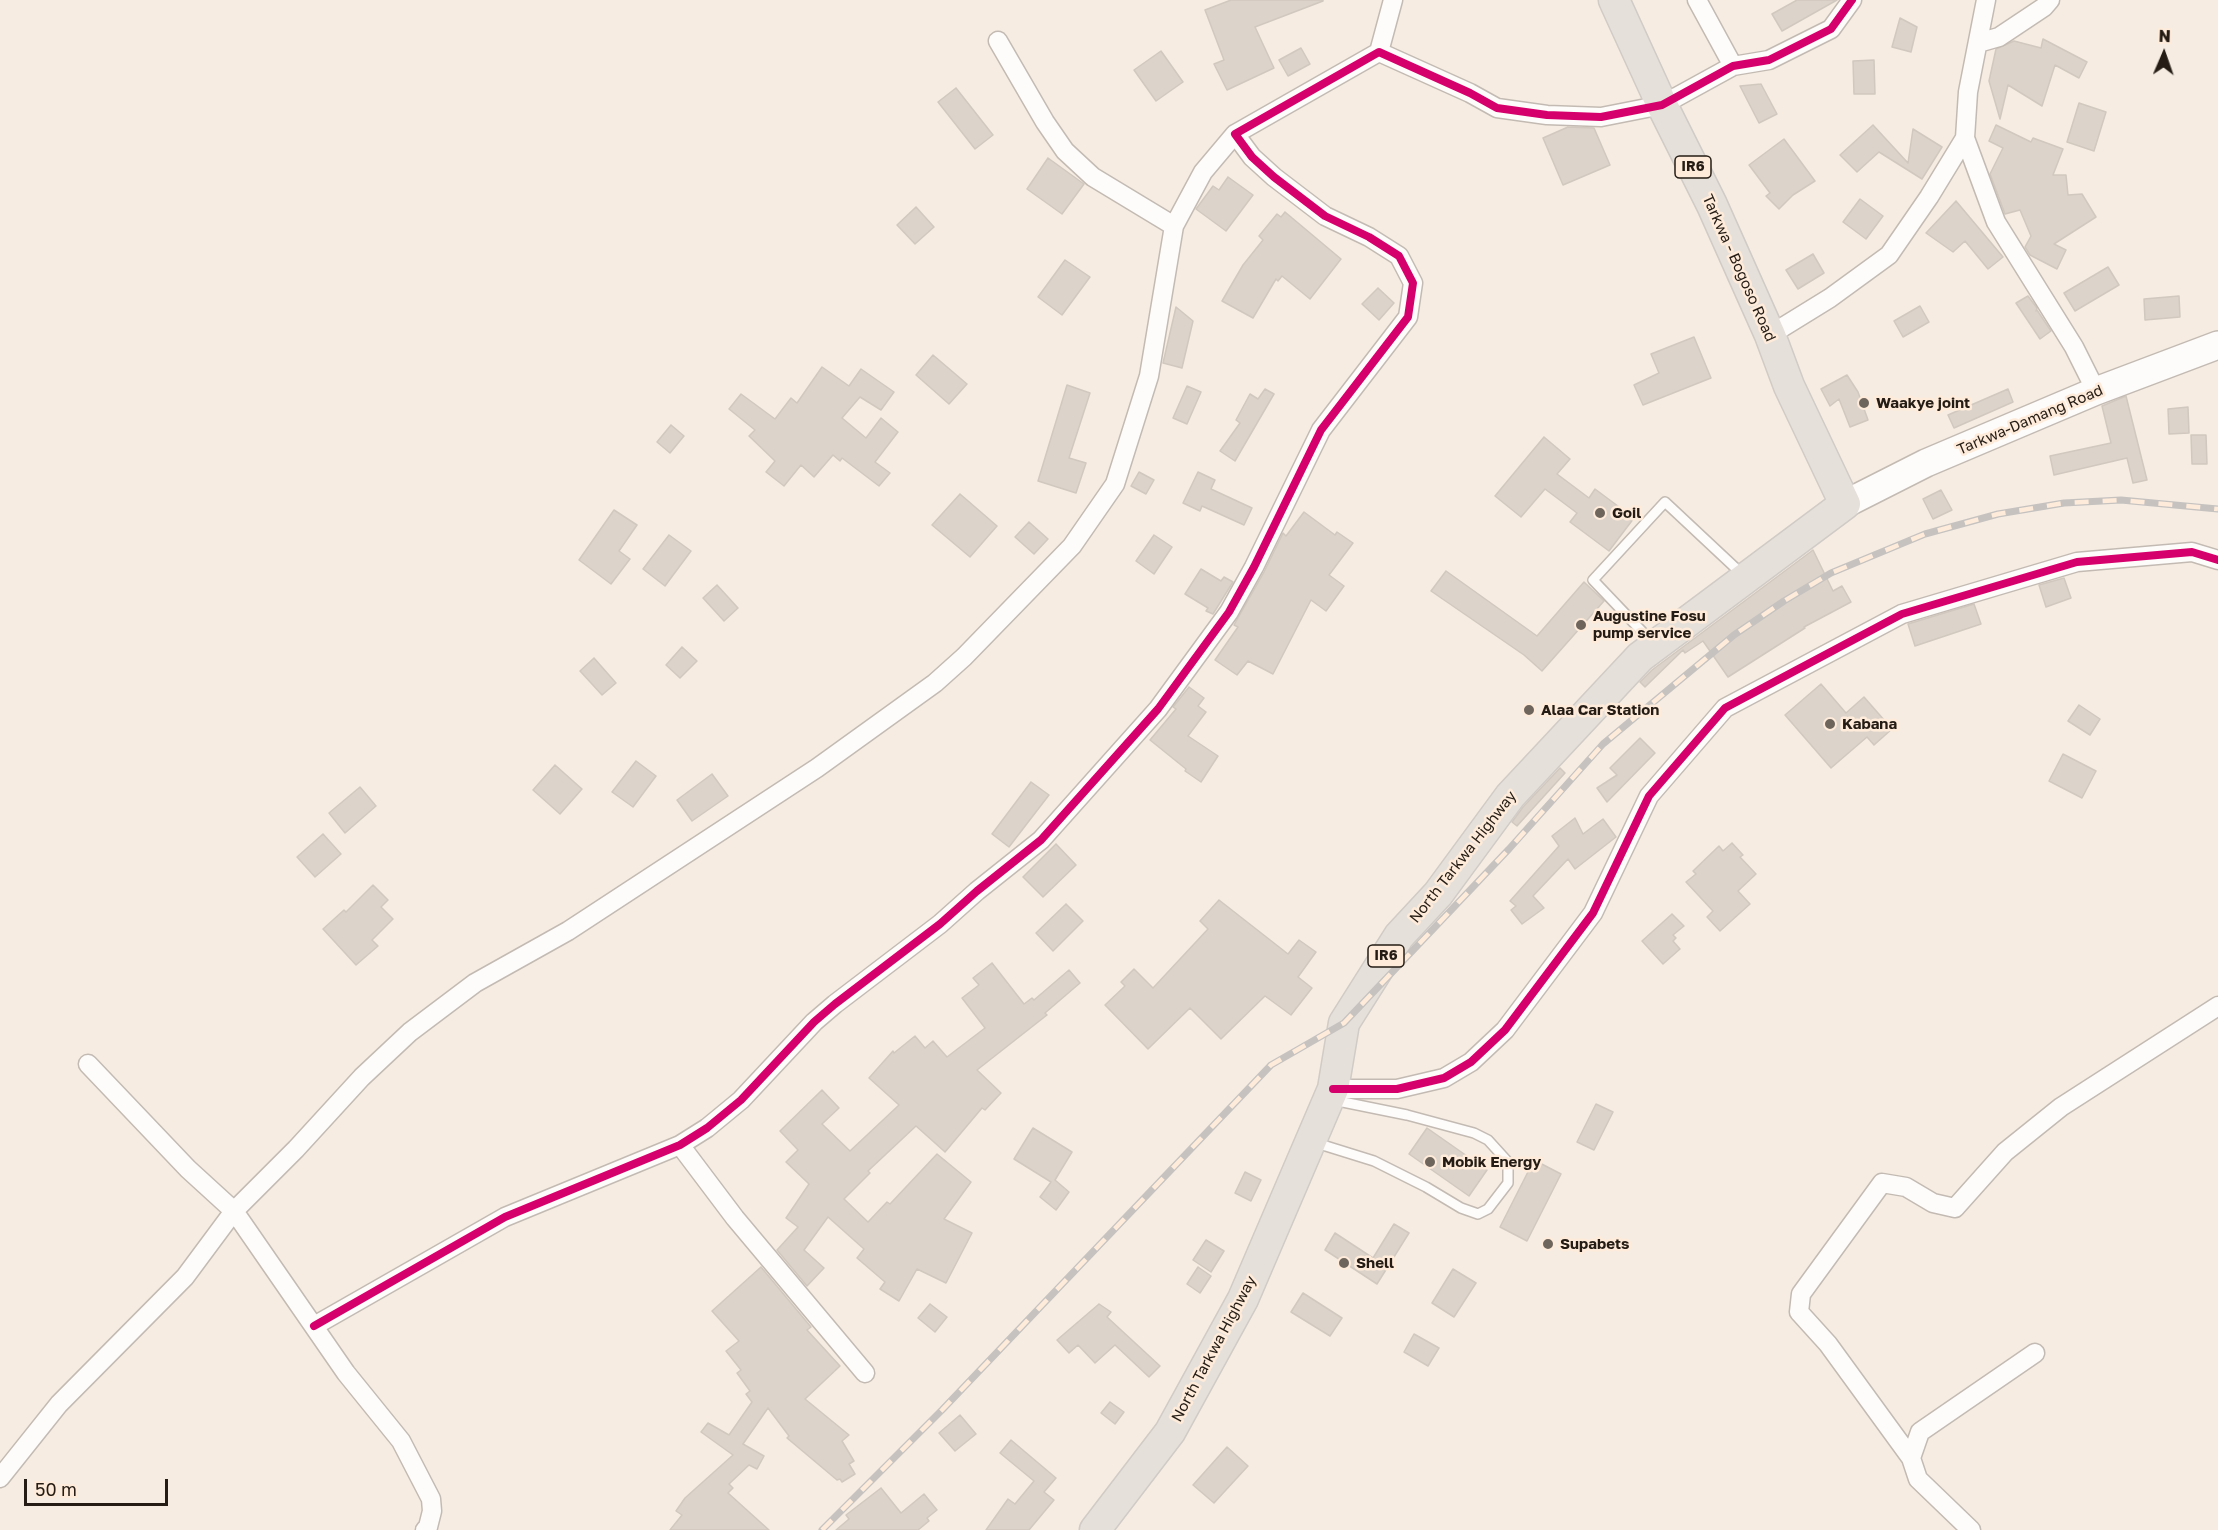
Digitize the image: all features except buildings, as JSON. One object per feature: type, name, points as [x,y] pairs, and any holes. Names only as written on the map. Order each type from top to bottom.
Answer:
[{"type":"main road","name":"Tarkwa - Bogoso Road","points":[[1614,0],[1662,105],[1712,205],[1770,335],[1808,429],[1845,504]]},
{"type":"main road","name":"Tarkwa-Damang Road","points":[[1845,504],[1926,463],[2096,391],[2215,350]]},
{"type":"main road","name":"North Tarkwa Highway","points":[[1102,1525],[1170,1432],[1243,1299],[1331,1094],[1344,1023],[1399,936],[1438,894],[1510,796],[1640,657],[1845,504]]},
{"type":"street","points":[[0,1478],[59,1404],[185,1277],[234,1211],[296,1149],[362,1077],[410,1032],[475,983],[568,931],[817,768],[910,701],[964,657],[1072,546],[1115,484],[1125,457],[1149,376],[1174,226],[1203,172],[1235,134],[1378,52],[1393,0]]},
{"type":"street","points":[[1696,0],[1733,66]]},
{"type":"street","points":[[1378,52],[1497,108],[1547,115],[1601,117],[1662,105],[1733,66],[1769,60],[1831,29],[1852,0]]},
{"type":"street","points":[[1986,0],[1968,92],[1965,138],[1996,222],[2074,347],[2096,391]]},
{"type":"street","points":[[1978,43],[1999,37],[2044,7],[2050,0]]},
{"type":"street","points":[[998,41],[1045,122],[1065,151],[1092,177],[1174,226]]},
{"type":"street","points":[[314,1326],[505,1217],[680,1145],[707,1128],[741,1100],[814,1022],[940,924],[1041,840],[1158,709],[1229,612],[1254,567],[1321,430],[1408,317],[1413,283],[1399,256],[1369,237],[1325,216],[1252,158],[1235,134]]},
{"type":"street","points":[[1770,335],[1830,298],[1889,255],[1929,197],[1965,138]]},
{"type":"street","points":[[1331,1094],[1396,1089],[1444,1078],[1472,1062],[1505,1030],[1593,913],[1648,796],[1725,708],[1902,614],[2077,562],[2192,552],[2218,560]]},
{"type":"street","points":[[1971,1530],[1918,1479],[1911,1458],[1828,1344],[1799,1312],[1800,1294],[1882,1183],[1906,1187],[1933,1203],[1955,1208],[2006,1152],[2061,1107],[2218,1006]]},
{"type":"street","points":[[88,1064],[188,1169],[234,1211],[346,1373],[401,1441],[431,1499],[432,1511],[425,1530]]},
{"type":"street","points":[[680,1145],[735,1218],[865,1373]]},
{"type":"street","points":[[1911,1458],[1920,1432],[2036,1353]]},
{"type":"lane","points":[[1656,645],[1593,580],[1665,502],[1747,579]]},
{"type":"lane","points":[[1311,1141],[1374,1161],[1426,1187],[1461,1208],[1478,1214],[1488,1209],[1508,1183],[1508,1162],[1488,1140],[1474,1132],[1331,1094]]},
{"type":"railway","points":[[822,1530],[942,1410],[1271,1065],[1344,1023],[1509,849],[1603,744],[1734,635],[1831,573],[1925,534],[1998,514],[2064,503],[2121,500],[2218,509]]},
{"type":"cycle path","points":[[314,1326],[505,1217],[680,1145],[707,1128],[741,1100],[814,1022],[940,924],[1041,840],[1158,709],[1229,612],[1254,567],[1321,430],[1408,317],[1413,283],[1399,256],[1369,237],[1325,216],[1252,157],[1235,134],[1379,52],[1470,93],[1497,108],[1547,115],[1601,117],[1662,105],[1733,66],[1769,60],[1831,29],[1852,0]]},
{"type":"cycle path","points":[[1333,1089],[1397,1089],[1444,1078],[1471,1062],[1505,1030],[1593,913],[1649,796],[1725,708],[1902,614],[2077,562],[2192,552],[2218,560]]},
{"type":"place","name":"Waakye joint","points":[[1864,403]]},
{"type":"place","name":"Goil","points":[[1600,513]]},
{"type":"place","name":"Augustine Fosu pump service","points":[[1581,625]]},
{"type":"place","name":"Alaa Car Station","points":[[1529,710]]},
{"type":"place","name":"Kabana","points":[[1830,724]]},
{"type":"place","name":"Mobik Energy","points":[[1430,1162]]},
{"type":"place","name":"Supabets","points":[[1548,1244]]},
{"type":"place","name":"Shell","points":[[1344,1263]]}]
